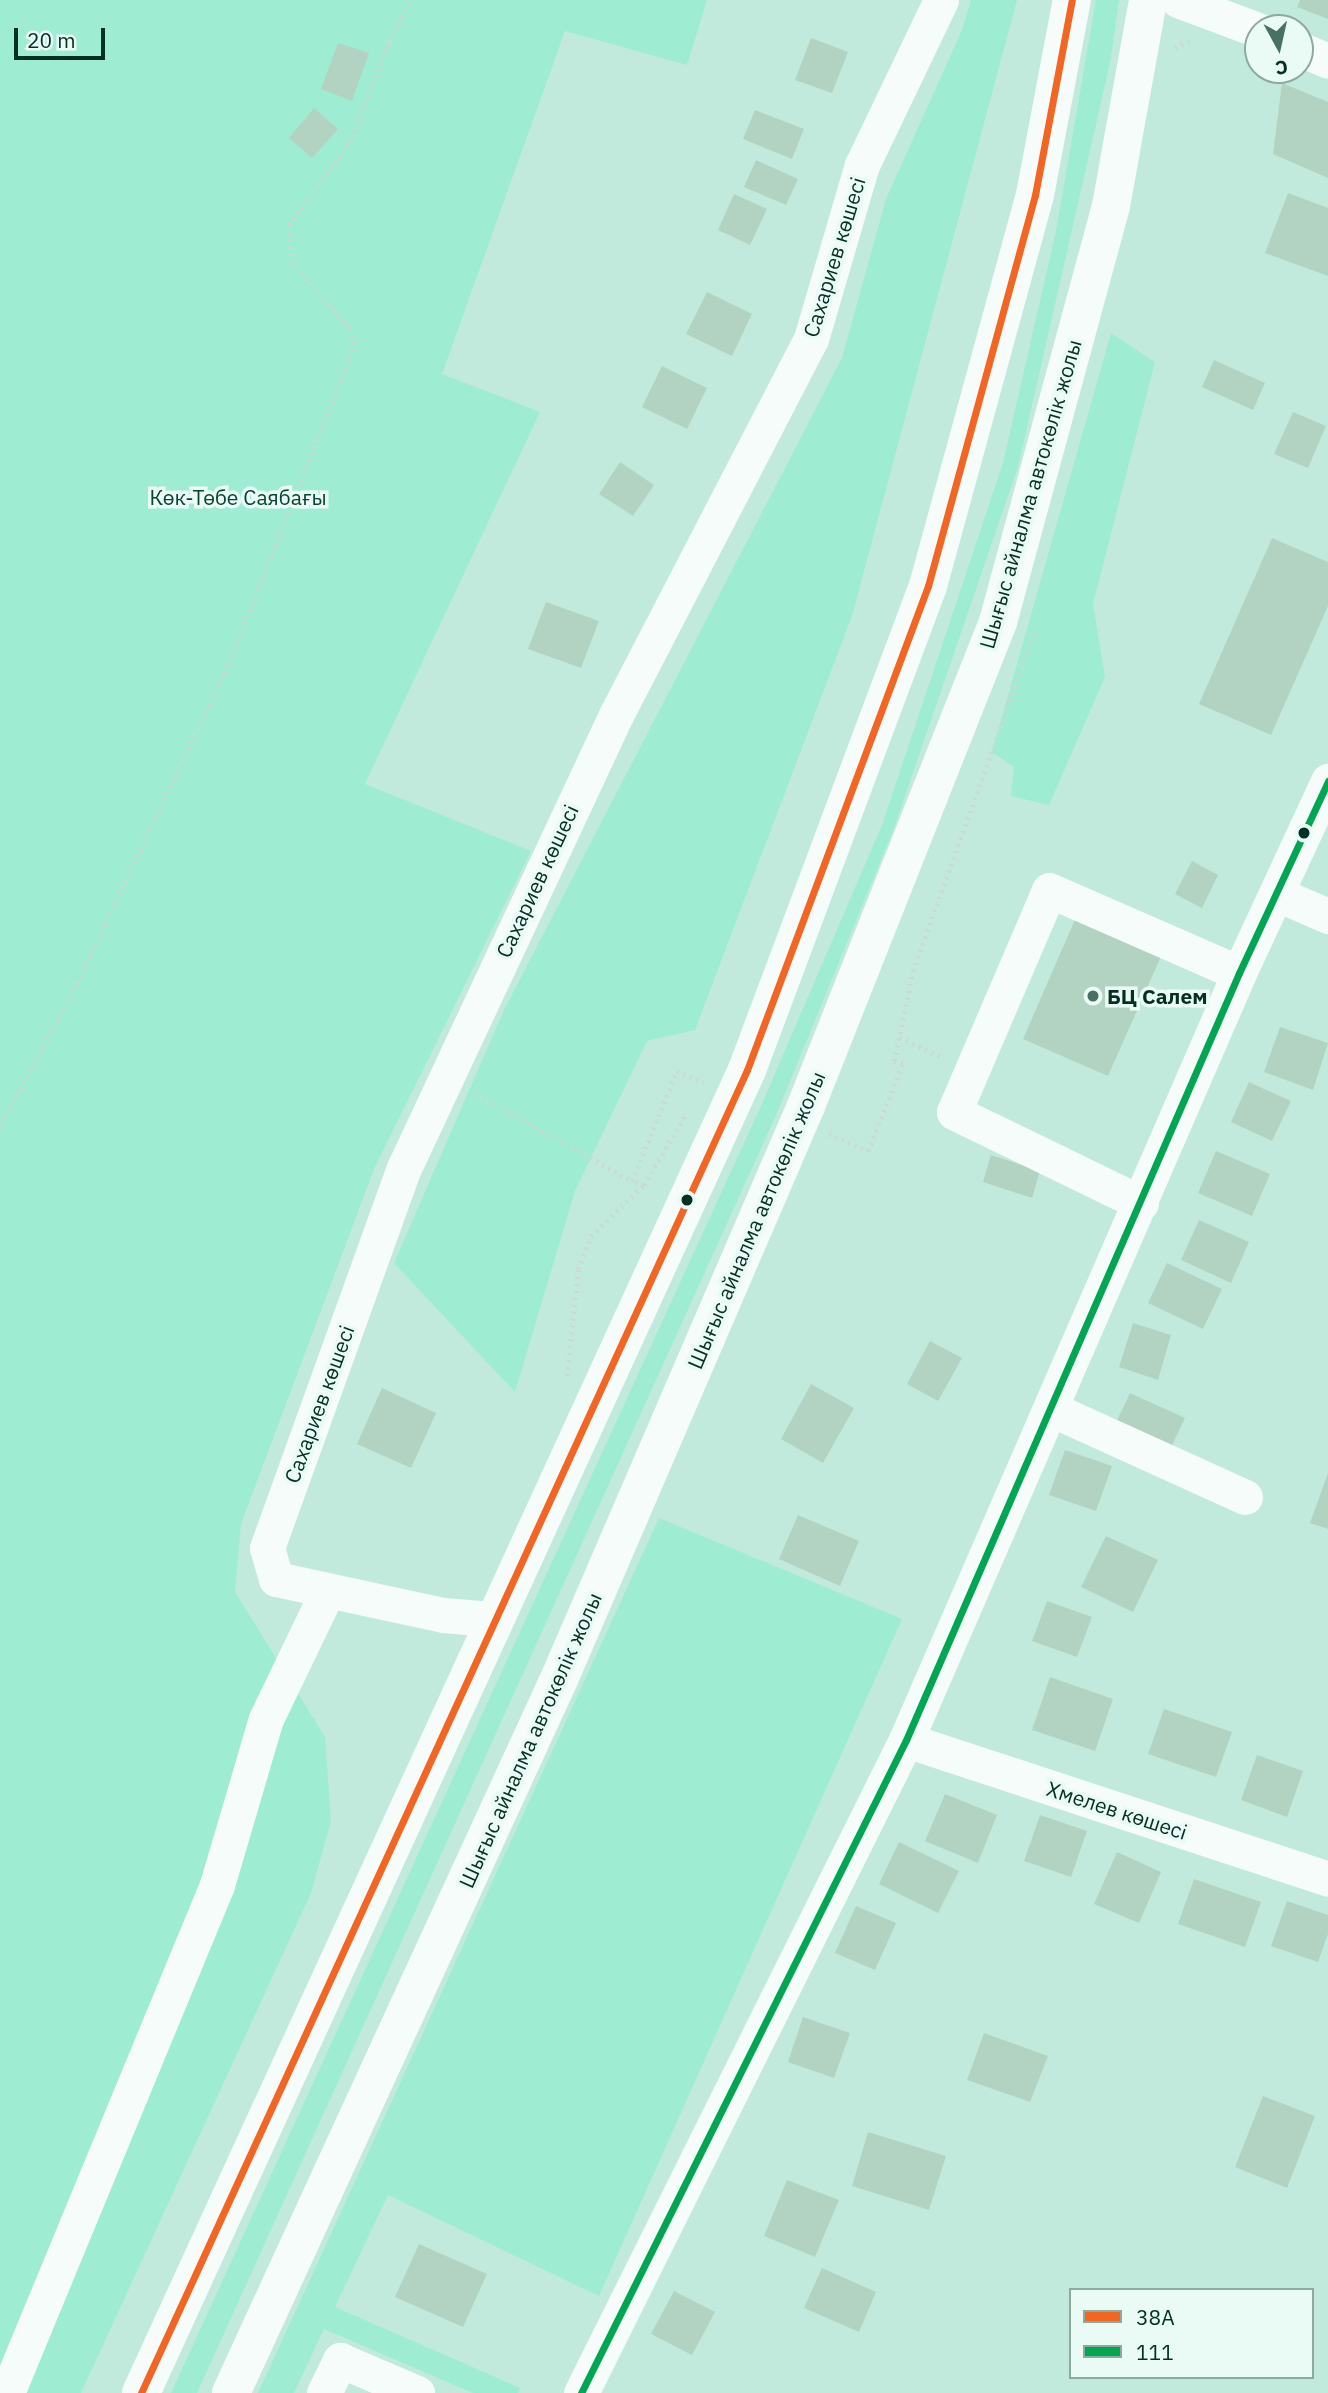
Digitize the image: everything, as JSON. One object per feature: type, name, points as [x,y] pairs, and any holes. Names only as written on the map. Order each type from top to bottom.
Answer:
[{"type":"main road","points":[[141,2393],[492,1619],[747,1070],[928,586],[1035,195],[1072,0]]},
{"type":"main road","name":"Шығыс айналма автокөлік жолы","points":[[231,2393],[560,1677],[806,1106],[998,622],[1111,206],[1148,0]]},
{"type":"street","name":"Сахариев көшесі","points":[[492,1619],[443,1615],[276,1579],[267,1548],[404,1168],[615,715],[811,339],[862,165],[941,0]]},
{"type":"street","points":[[1199,3],[1244,24]]},
{"type":"street","points":[[581,2393],[906,1740],[1239,973],[1328,780]]},
{"type":"street","points":[[1141,1203],[954,1112],[1049,890],[1239,973]]},
{"type":"street","points":[[1277,894],[1328,916]]},
{"type":"street","points":[[1051,1409],[1245,1497]]},
{"type":"street","points":[[8,2393],[217,1885],[266,1719],[327,1592]]},
{"type":"street","name":"Хмелев көшесі","points":[[906,1740],[1328,1880]]},
{"type":"street","points":[[324,2393],[340,2360],[417,2393]]},
{"type":"path","points":[[0,1126],[77,983],[229,663],[355,343],[348,327],[292,263],[289,225],[350,142],[388,42],[410,0]]},
{"type":"path","points":[[900,1037],[972,1073]]},
{"type":"path","points":[[632,1181],[677,1071]]},
{"type":"path","points":[[697,1094],[711,1072]]},
{"type":"path","points":[[446,1077],[632,1181],[644,1185]]},
{"type":"path","points":[[868,1151],[894,1083]]},
{"type":"path","points":[[566,1386],[578,1269],[592,1236],[644,1185],[691,1106]]},
{"type":"green space","name":"Көк-Төбе Саябағы","points":[[0,0],[707,0],[687,65],[565,31],[442,374],[540,412],[365,784],[531,851],[374,1169],[241,1524],[235,1592],[325,1737],[331,1821],[311,1893],[81,2393],[0,2393]]},
{"type":"green space","points":[[971,0],[1017,0],[852,616],[695,1030],[647,1041],[575,1191],[515,1392],[394,1263],[504,1010],[842,358],[886,199],[962,30]]},
{"type":"green space","points":[[1096,0],[1119,0],[1110,63],[1018,467],[894,828],[777,1113],[197,2393],[171,2393],[761,1106],[882,825],[1003,463],[1056,231]]},
{"type":"green space","points":[[1111,333],[1155,362],[1093,604],[1105,677],[1049,805],[1011,796],[1014,767],[992,752]]},
{"type":"green space","points":[[659,1518],[902,1619],[599,2296],[388,2195],[335,2307],[520,2388],[518,2393],[473,2393],[324,2329],[294,2393],[258,2393]]},
{"type":"building","points":[[1300,0],[1328,0],[1328,19],[1297,7]]},
{"type":"building","points":[[811,38],[848,52],[832,93],[795,80]]},
{"type":"building","points":[[338,43],[369,53],[352,101],[321,89]]},
{"type":"building","points":[[1282,84],[1328,102],[1328,178],[1273,154]]},
{"type":"building","points":[[314,108],[338,129],[312,158],[289,138]]},
{"type":"building","points":[[755,110],[804,129],[792,159],[743,139]]},
{"type":"building","points":[[756,160],[798,179],[786,205],[744,187]]},
{"type":"building","points":[[1288,193],[1328,208],[1328,276],[1265,253]]},
{"type":"building","points":[[734,194],[767,209],[750,245],[718,230]]},
{"type":"building","points":[[707,292],[752,314],[732,356],[686,334]]},
{"type":"building","points":[[1214,360],[1265,383],[1253,410],[1202,387]]},
{"type":"building","points":[[662,366],[707,388],[687,429],[642,407]]},
{"type":"building","points":[[1293,412],[1326,426],[1308,468],[1274,454]]},
{"type":"building","points":[[620,462],[654,485],[633,516],[599,494]]},
{"type":"building","points":[[1272,538],[1328,562],[1328,606],[1271,735],[1199,704]]},
{"type":"building","points":[[546,602],[599,621],[581,668],[528,649]]},
{"type":"building","points":[[1192,861],[1218,875],[1202,908],[1175,894]]},
{"type":"building","name":"БЦ Салем","points":[[1077,915],[1163,952],[1108,1076],[1023,1039]]},
{"type":"building","points":[[1280,1027],[1328,1043],[1313,1090],[1264,1072]]},
{"type":"building","points":[[1249,1082],[1291,1101],[1272,1141],[1231,1122]]},
{"type":"building","points":[[1216,1151],[1270,1174],[1252,1216],[1198,1193]]},
{"type":"building","points":[[991,1155],[1040,1171],[1032,1198],[983,1182]]},
{"type":"building","points":[[1199,1220],[1249,1242],[1231,1283],[1181,1260]]},
{"type":"building","points":[[1167,1263],[1222,1289],[1203,1329],[1148,1303]]},
{"type":"building","points":[[1133,1323],[1171,1335],[1158,1380],[1119,1367]]},
{"type":"building","points":[[930,1341],[962,1358],[938,1401],[907,1384]]},
{"type":"building","points":[[811,1384],[854,1408],[823,1463],[781,1439]]},
{"type":"building","points":[[382,1388],[436,1413],[411,1468],[357,1444]]},
{"type":"building","points":[[1130,1393],[1185,1418],[1165,1460],[1110,1435]]},
{"type":"building","points":[[1065,1450],[1112,1466],[1096,1511],[1049,1495]]},
{"type":"building","points":[[1328,1473],[1328,1529],[1310,1523]]},
{"type":"building","points":[[798,1515],[859,1541],[840,1586],[779,1559]]},
{"type":"building","points":[[1106,1536],[1158,1560],[1133,1612],[1081,1587]]},
{"type":"building","points":[[1047,1601],[1092,1617],[1077,1657],[1032,1641]]},
{"type":"building","points":[[1050,1677],[1113,1699],[1095,1751],[1032,1730]]},
{"type":"building","points":[[1164,1709],[1232,1732],[1216,1777],[1148,1754]]},
{"type":"building","points":[[1257,1755],[1303,1771],[1287,1817],[1241,1800]]},
{"type":"building","points":[[945,1794],[997,1815],[978,1863],[925,1841]]},
{"type":"building","points":[[1040,1815],[1087,1831],[1071,1877],[1024,1861]]},
{"type":"building","points":[[899,1842],[959,1871],[938,1913],[879,1884]]},
{"type":"building","points":[[1117,1852],[1161,1872],[1139,1923],[1094,1904]]},
{"type":"building","points":[[1194,1879],[1261,1902],[1245,1947],[1178,1924]]},
{"type":"building","points":[[1287,1901],[1328,1915],[1328,1934],[1318,1962],[1271,1946]]},
{"type":"building","points":[[856,1906],[896,1923],[875,1970],[835,1953]]},
{"type":"building","points":[[803,2017],[850,2033],[834,2078],[788,2062]]},
{"type":"building","points":[[984,2033],[1048,2056],[1030,2102],[967,2080]]},
{"type":"building","points":[[1263,2096],[1315,2116],[1287,2188],[1235,2167]]},
{"type":"building","points":[[868,2132],[946,2156],[929,2210],[852,2186]]},
{"type":"building","points":[[787,2180],[839,2200],[815,2257],[764,2236]]},
{"type":"building","points":[[419,2244],[487,2274],[463,2327],[395,2297]]},
{"type":"building","points":[[822,2268],[876,2292],[859,2332],[804,2308]]},
{"type":"building","points":[[674,2291],[715,2312],[692,2355],[651,2334]]},
{"type":"transit line","name":"38А","points":[[141,2393],[747,1070],[928,586],[1035,195],[1072,0]]},
{"type":"transit line","name":"111","points":[[581,2393],[906,1740],[1239,973],[1328,781]]},
{"type":"place","name":"БЦ Салем","points":[[1093,996]]}]
